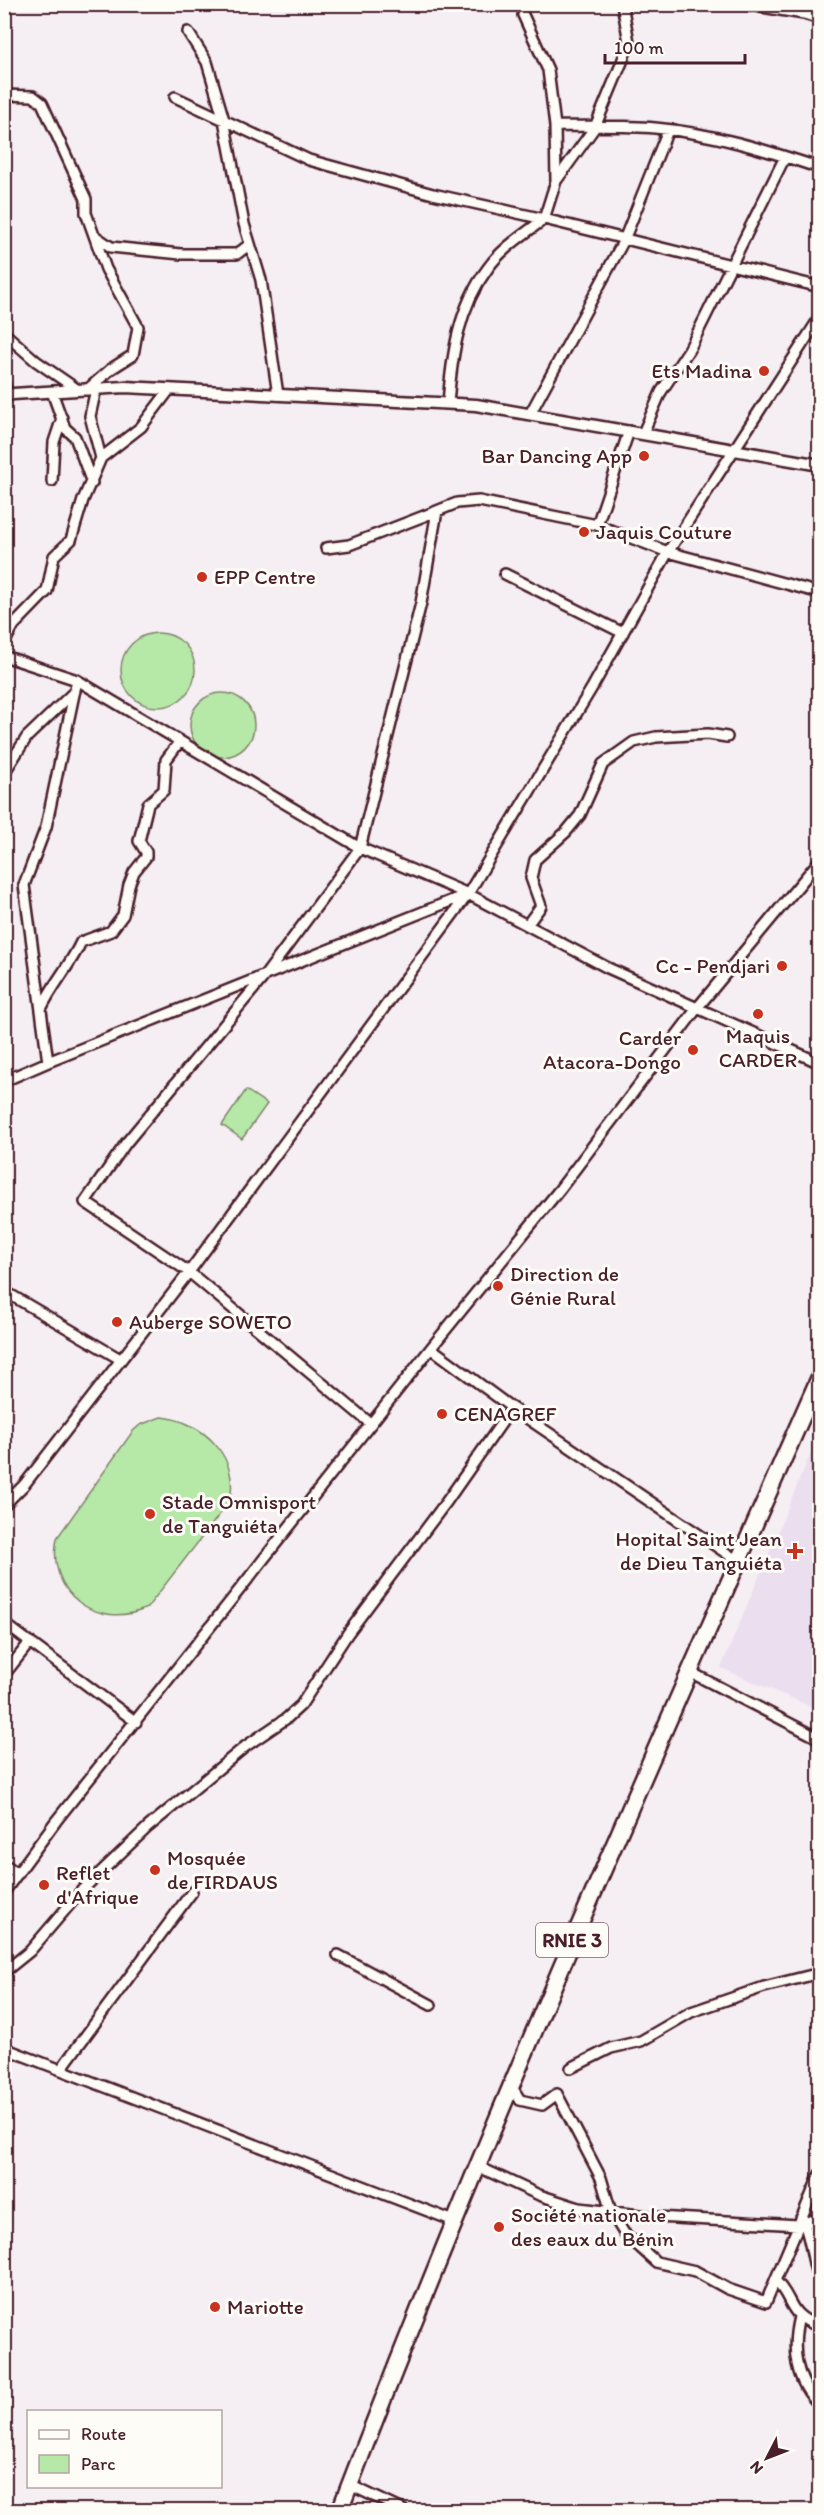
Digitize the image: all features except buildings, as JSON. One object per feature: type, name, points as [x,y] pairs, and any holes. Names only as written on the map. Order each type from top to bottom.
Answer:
[{"type":"highway","name":"RNIE 3","points":[[340,2511],[510,2084],[688,1671],[819,1376]]},
{"type":"street","points":[[556,181],[595,128],[629,42],[622,4]]},
{"type":"street","points":[[744,4],[804,14],[819,19]]},
{"type":"street","points":[[448,403],[452,358],[466,303],[488,267],[503,251],[544,219],[556,181],[555,126],[548,70],[523,15]]},
{"type":"street","points":[[188,32],[207,62],[224,120],[244,224],[261,280],[278,395]]},
{"type":"street","points":[[4,95],[33,96],[42,103],[86,199],[86,213],[106,270],[138,327],[133,355],[111,369],[87,390]]},
{"type":"street","points":[[175,97],[309,160],[433,194],[819,287]]},
{"type":"street","points":[[555,126],[668,130],[737,142],[819,168]]},
{"type":"street","points":[[530,414],[624,240],[668,130]]},
{"type":"street","points":[[643,433],[661,392],[690,348],[733,265],[785,157]]},
{"type":"street","points":[[93,233],[111,247],[181,254],[237,254],[250,244]]},
{"type":"street","points":[[4,1505],[24,1485],[189,1272],[468,894],[623,633],[668,552],[819,317]]},
{"type":"street","points":[[4,333],[36,362],[87,390]]},
{"type":"street","points":[[4,384],[6,396],[125,387],[476,405],[819,465]]},
{"type":"street","points":[[4,643],[14,625],[47,591],[54,556],[71,540],[83,500],[101,458],[141,427],[170,389]]},
{"type":"street","points":[[87,390],[90,416],[101,458]]},
{"type":"street","points":[[52,392],[66,428],[75,437],[92,483]]},
{"type":"street","points":[[52,481],[54,442],[62,418]]},
{"type":"street","points":[[597,525],[629,431]]},
{"type":"street","points":[[326,548],[349,545],[457,503],[479,501],[597,525],[668,552],[819,593]]},
{"type":"street","points":[[371,1424],[189,1272],[85,1202],[126,1143],[267,973],[360,848],[422,603],[437,511]]},
{"type":"street","points":[[505,574],[623,633]]},
{"type":"street","points":[[4,656],[77,680],[360,848],[468,894],[608,968],[819,1063]]},
{"type":"street","points":[[48,1062],[24,885],[46,827],[77,680]]},
{"type":"street","points":[[4,773],[27,737],[75,690]]},
{"type":"street","points":[[527,925],[541,906],[531,878],[535,860],[566,832],[580,815],[603,764],[634,742],[656,737],[708,734],[727,737]]},
{"type":"street","points":[[40,1009],[52,986],[72,961],[81,942],[111,931],[123,915],[134,872],[146,857],[146,852],[139,841],[146,808],[152,799],[164,790],[166,760],[180,741]]},
{"type":"street","points":[[4,1892],[56,1821],[431,1348],[561,1189],[698,1007],[819,860]]},
{"type":"street","points":[[4,1082],[267,973],[468,894]]},
{"type":"street","points":[[4,1291],[120,1359]]},
{"type":"street","points":[[431,1348],[512,1408],[738,1561]]},
{"type":"street","points":[[4,1972],[30,1951],[83,1889],[148,1827],[246,1746],[287,1718],[301,1705],[348,1633],[447,1501],[512,1408]]},
{"type":"street","points":[[4,1623],[136,1722]]},
{"type":"street","points":[[4,1675],[30,1642]]},
{"type":"street","points":[[688,1671],[819,1739]]},
{"type":"street","points":[[4,1864],[18,1874]]},
{"type":"street","points":[[61,2069],[192,1892]]},
{"type":"street","points":[[338,1955],[431,2005]]},
{"type":"street","points":[[571,2068],[611,2048],[641,2041],[691,2012],[764,1987],[819,1973]]},
{"type":"street","points":[[4,2048],[454,2222]]},
{"type":"street","points":[[510,2084],[520,2100],[542,2106],[558,2094],[601,2178],[611,2212],[624,2233],[656,2262],[695,2271],[729,2289],[766,2302],[819,2174]]},
{"type":"street","points":[[477,2166],[539,2195],[579,2208],[731,2223],[813,2220],[819,2222]]},
{"type":"street","points":[[801,2222],[819,2283]]},
{"type":"street","points":[[775,2280],[799,2317],[819,2326]]},
{"type":"street","points":[[799,2317],[795,2334],[794,2358],[808,2395],[819,2405]]},
{"type":"street","points":[[350,2485],[403,2511]]},
{"type":"shaded area","name":"Hopital Saint Jean de Dieu Tanguiéta","points":[[819,1433],[819,1710],[721,1668]]},
{"type":"green space","points":[[151,633],[165,633],[179,639],[189,649],[195,663],[193,684],[179,701],[165,707],[151,707],[137,701],[127,691],[121,677],[121,663],[127,649],[137,639]]},
{"type":"green space","points":[[222,693],[240,699],[248,707],[254,725],[248,743],[240,751],[222,757],[204,751],[196,743],[190,725],[196,707],[204,699]]},
{"type":"green space","points":[[246,1090],[267,1104],[242,1139],[222,1125]]},
{"type":"green space","points":[[161,1417],[191,1425],[215,1444],[229,1469],[230,1501],[147,1608],[128,1614],[110,1614],[94,1610],[79,1602],[67,1590],[59,1575],[56,1558],[57,1538],[133,1431],[140,1425]]},
{"type":"place","name":"Ets Madina","points":[[764,371]]},
{"type":"place","name":"Bar Dancing App","points":[[644,456]]},
{"type":"place","name":"Jaquis Couture","points":[[584,532]]},
{"type":"place","name":"EPP Centre","points":[[202,577]]},
{"type":"place","name":"Cc - Pendjari","points":[[782,966]]},
{"type":"place","name":"Maquis CARDER","points":[[758,1014]]},
{"type":"place","name":"Carder Atacora-Dongo","points":[[693,1050]]},
{"type":"place","name":"Direction de Génie Rural","points":[[498,1286]]},
{"type":"place","name":"Auberge SOWETO","points":[[117,1322]]},
{"type":"place","name":"CENAGREF","points":[[442,1414]]},
{"type":"place","name":"Stade Omnisport de Tanguiéta","points":[[150,1514]]},
{"type":"place","name":"Hopital Saint Jean de Dieu Tanguiéta","points":[[795,1551]]},
{"type":"place","name":"Mosquée de FIRDAUS","points":[[155,1870]]},
{"type":"place","name":"Reflet d'Afrique","points":[[44,1885]]},
{"type":"place","name":"Société nationale des eaux du Bénin","points":[[499,2227]]},
{"type":"place","name":"Mariotte","points":[[215,2307]]}]
